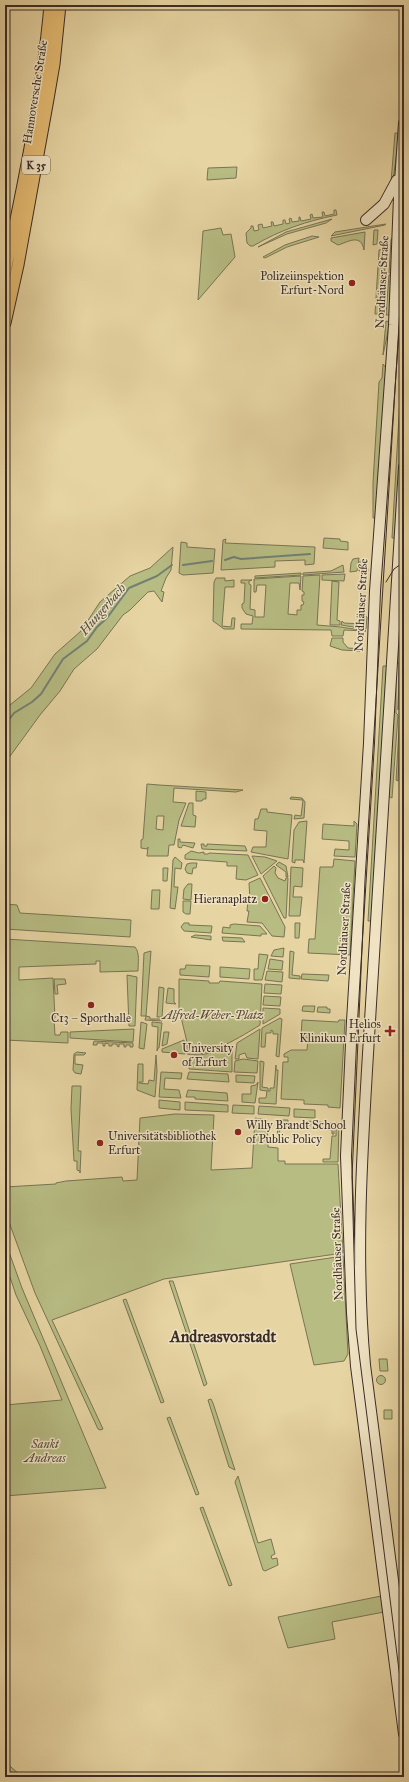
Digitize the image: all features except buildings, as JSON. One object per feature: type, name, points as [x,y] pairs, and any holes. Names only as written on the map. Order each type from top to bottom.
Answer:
[{"type":"highway","name":"Hannoversche Straße","points":[[5,272],[32,144],[46,48],[50,5]]},
{"type":"highway","name":"Hannoversche Straße","points":[[5,323],[18,265],[48,99],[54,64],[60,5]]},
{"type":"main road","name":"Nordhäuser Straße","points":[[404,123],[400,166],[394,325],[374,591],[369,743],[351,1024],[346,1156],[352,1313],[356,1366],[404,1734]]},
{"type":"main road","points":[[366,220],[380,208],[390,196],[396,182],[400,166]]},
{"type":"main road","name":"Nordhäuser Straße","points":[[404,467],[362,1153],[360,1264],[362,1329],[371,1415],[404,1665]]},
{"type":"green space","points":[[395,133],[399,133],[393,182],[391,182]]},
{"type":"green space","points":[[237,167],[236,178],[207,180],[208,168]]},
{"type":"green space","points":[[334,210],[336,210],[337,215],[294,227],[273,235],[253,246],[250,246],[247,243],[246,233],[251,226],[253,226],[254,231],[259,230],[258,225],[262,224],[263,228],[272,226],[271,222],[273,222],[274,226],[283,224],[283,220],[285,220],[286,224],[290,223],[289,219],[291,218],[292,222],[299,221],[299,217],[301,221],[311,219],[310,215],[312,214],[313,218],[323,217],[322,212],[324,212],[325,216],[334,214]]},
{"type":"green space","points":[[332,219],[326,223],[287,234],[258,247],[286,232]]},
{"type":"green space","points":[[386,224],[385,225],[331,236],[335,232]]},
{"type":"green space","points":[[221,228],[223,235],[231,234],[235,257],[198,300],[203,231]]},
{"type":"green space","points":[[374,230],[378,230],[377,244],[373,245]]},
{"type":"green space","points":[[365,232],[364,250],[360,242],[357,240],[338,245],[331,241],[331,238]]},
{"type":"green space","points":[[312,236],[319,237],[287,247],[265,258],[263,257],[285,245]]},
{"type":"green space","points":[[393,236],[391,273],[389,273],[391,240]]},
{"type":"green space","points":[[386,249],[382,314],[375,314],[379,250]]},
{"type":"green space","points":[[389,275],[391,275],[390,283],[392,283],[389,315],[386,315]]},
{"type":"green space","points":[[386,321],[390,322],[383,355]]},
{"type":"green space","points":[[404,329],[404,398],[397,538],[392,538]]},
{"type":"green space","points":[[383,364],[386,368],[376,518],[373,518],[373,483],[379,382],[382,378]]},
{"type":"green space","points":[[324,538],[340,539],[340,541],[348,542],[348,550],[323,548]]},
{"type":"green space","points":[[226,539],[225,543],[315,547],[314,564],[305,565],[305,560],[275,561],[275,567],[221,570],[223,540]]},
{"type":"green space","points":[[181,542],[187,543],[187,547],[215,549],[213,573],[183,575],[179,573]]},
{"type":"green space","points":[[173,547],[171,570],[161,591],[164,592],[162,602],[154,591],[148,592],[123,615],[97,649],[74,669],[60,691],[40,715],[5,763],[5,709],[31,688],[55,654],[81,631],[100,602],[130,576],[150,568]]},
{"type":"green space","points":[[359,558],[357,571],[350,572],[353,559]]},
{"type":"green space","points":[[360,561],[367,562],[368,571],[359,571]]},
{"type":"green space","points":[[343,565],[344,572],[303,575],[303,573],[331,571]]},
{"type":"green space","points":[[301,573],[301,575],[255,578],[255,576]]},
{"type":"green space","points":[[345,574],[344,581],[322,580],[322,575]]},
{"type":"green space","points":[[320,575],[317,625],[366,631],[344,630],[343,636],[332,636],[331,630],[241,629],[241,624],[252,624],[253,616],[246,614],[242,608],[242,604],[244,603],[245,583],[241,583],[241,580],[252,580],[249,581],[249,584],[251,585],[250,609],[255,610],[255,617],[264,617],[266,585],[257,585],[256,592],[254,592],[254,579],[301,576],[300,590],[299,583],[290,583],[288,614],[297,615],[297,610],[301,610],[301,605],[303,605],[304,602],[302,601],[302,595],[304,595],[304,592],[302,591],[303,576]]},
{"type":"green space","points":[[216,578],[225,578],[225,581],[234,580],[234,587],[225,587],[222,626],[231,627],[232,618],[235,618],[234,629],[224,629],[213,621],[214,582]]},
{"type":"green space","points":[[332,581],[339,582],[337,620],[340,621],[340,625],[330,625]]},
{"type":"green space","points":[[400,598],[402,599],[398,710],[399,663],[396,662]]},
{"type":"green space","points":[[363,616],[367,617],[366,629],[341,625],[342,621],[344,623],[362,624]]},
{"type":"green space","points":[[332,638],[343,638],[343,642],[348,648],[361,649],[360,651],[342,650],[330,646]]},
{"type":"green space","points":[[404,647],[398,781],[396,780]]},
{"type":"green space","points":[[383,666],[387,666],[385,726],[373,921],[368,921]]},
{"type":"green space","points":[[396,672],[396,713],[398,715],[392,798],[388,796]]},
{"type":"green space","points":[[147,784],[243,790],[236,792],[174,788],[173,802],[186,803],[179,820],[174,845],[169,845],[168,856],[147,856],[148,847],[147,849],[141,848],[141,840],[143,839]],"holes":[[[157,816],[164,816],[163,830],[156,829]]]},
{"type":"green space","points":[[196,791],[206,792],[206,799],[196,801]]},
{"type":"green space","points":[[291,797],[302,798],[305,802],[304,818],[294,819],[295,815],[301,816],[303,800],[290,799]]},
{"type":"green space","points":[[189,803],[193,803],[193,815],[196,816],[195,827],[181,826]]},
{"type":"green space","points":[[261,809],[267,809],[267,812],[292,815],[288,859],[251,852],[253,847],[266,847],[267,831],[254,830],[255,819],[258,819]]},
{"type":"green space","points":[[307,821],[304,863],[303,860],[295,860],[295,863],[292,862],[294,830],[299,822]]},
{"type":"green space","points":[[354,821],[357,824],[355,857],[334,856],[335,849],[349,850],[349,841],[322,839],[323,824],[354,826]]},
{"type":"green space","points":[[178,839],[180,839],[180,842],[195,843],[193,848],[183,845],[181,848],[178,847]]},
{"type":"green space","points":[[201,844],[204,844],[204,846],[207,846],[207,844],[245,846],[247,851],[202,849]]},
{"type":"green space","points":[[191,851],[199,853],[204,852],[204,854],[248,855],[258,875],[246,880],[236,879],[237,866],[227,866],[227,862],[185,859],[185,855]]},
{"type":"green space","points":[[252,856],[265,857],[277,861],[261,874]]},
{"type":"green space","points":[[175,857],[182,863],[181,869],[175,868],[174,887],[178,887],[175,909],[170,908],[173,860]]},
{"type":"green space","points":[[334,859],[355,861],[350,955],[308,953],[309,939],[315,939],[320,867],[333,867]]},
{"type":"green space","points":[[279,862],[286,866],[288,877],[286,877],[286,872],[276,865]]},
{"type":"green space","points":[[197,863],[196,868],[193,868],[192,874],[187,873],[185,869],[187,864]]},
{"type":"green space","points":[[274,866],[276,868],[275,873],[278,878],[285,881],[286,878],[288,878],[286,918],[284,918],[263,876]]},
{"type":"green space","points":[[291,867],[303,868],[302,887],[294,886],[293,897],[302,897],[300,916],[289,916]]},
{"type":"green space","points":[[163,868],[168,868],[167,881],[163,881]]},
{"type":"green space","points":[[260,878],[285,927],[284,937],[272,936],[262,923],[247,922],[249,911],[247,911],[248,900],[250,900],[249,883]]},
{"type":"green space","points":[[188,884],[192,884],[191,900],[183,899],[184,889]]},
{"type":"green space","points":[[152,890],[160,890],[159,909],[151,909]]},
{"type":"green space","points":[[183,901],[191,901],[190,914],[183,912]]},
{"type":"green space","points":[[5,904],[17,905],[20,913],[131,920],[130,937],[5,929]]},
{"type":"green space","points":[[184,923],[189,923],[189,925],[212,926],[211,933],[184,931],[181,927]]},
{"type":"green space","points":[[295,923],[300,923],[299,938],[295,938]]},
{"type":"green space","points":[[230,925],[260,926],[267,934],[261,934],[261,936],[222,933],[223,927],[230,928]]},
{"type":"green space","points":[[195,935],[211,936],[211,940],[191,937]]},
{"type":"green space","points":[[222,937],[242,938],[245,942],[223,941]]},
{"type":"green space","points":[[5,939],[135,947],[138,955],[138,971],[100,972],[100,961],[96,961],[96,964],[19,967],[19,980],[53,978],[55,1018],[51,1019],[54,1019],[55,1035],[60,1035],[61,1032],[68,1032],[68,1043],[5,1040]]},
{"type":"green space","points":[[284,948],[283,957],[271,956],[274,950]]},
{"type":"green space","points":[[151,951],[146,1016],[141,1016],[144,953]]},
{"type":"green space","points":[[290,951],[294,952],[292,975],[300,976],[300,979],[289,978]]},
{"type":"green space","points":[[259,954],[268,955],[262,980],[254,980],[254,969],[258,969]]},
{"type":"green space","points":[[270,959],[283,961],[282,970],[268,969]]},
{"type":"green space","points":[[186,965],[210,966],[209,977],[180,975],[180,969],[185,969]]},
{"type":"green space","points":[[220,967],[250,969],[249,979],[220,977]]},
{"type":"green space","points":[[267,971],[283,972],[282,982],[265,980]]},
{"type":"green space","points":[[302,974],[329,975],[328,981],[301,979]]},
{"type":"green space","points":[[127,975],[137,977],[135,1026],[129,1026]]},
{"type":"green space","points":[[54,979],[65,979],[66,984],[57,985],[58,994],[55,994]]},
{"type":"green space","name":"Alfred-Weber-Platz","points":[[179,979],[209,981],[209,983],[219,983],[220,981],[262,984],[260,1025],[235,1040],[214,1050],[195,1055],[187,1054],[187,1042],[179,1009]]},
{"type":"green space","points":[[265,984],[282,985],[281,994],[264,993]]},
{"type":"green space","points":[[159,987],[164,988],[162,1017],[157,1017]]},
{"type":"green space","points":[[168,988],[174,989],[174,1002],[176,1004],[166,1003]]},
{"type":"green space","points":[[264,996],[281,997],[280,1006],[263,1005]]},
{"type":"green space","points":[[303,1006],[315,1006],[314,1012],[302,1011]]},
{"type":"green space","points":[[318,1007],[327,1007],[327,1009],[330,1009],[330,1013],[317,1012]]},
{"type":"green space","points":[[263,1008],[280,1009],[280,1014],[263,1024]]},
{"type":"green space","points":[[146,1016],[150,1017],[150,1019],[162,1019],[162,1021],[145,1020]]},
{"type":"green space","points":[[280,1018],[282,1019],[279,1057],[276,1056],[278,1034],[273,1034],[273,1031],[271,1030],[271,1033],[266,1033],[265,1047],[261,1047],[262,1028]]},
{"type":"green space","points":[[302,1020],[338,1022],[339,1020],[345,1020],[340,1108],[328,1107],[328,1105],[304,1104],[304,1100],[281,1099],[283,1062],[288,1062],[288,1057],[284,1057],[284,1054],[291,1050],[307,1050],[308,1038],[301,1037]]},
{"type":"green space","points":[[141,1022],[147,1024],[144,1049],[139,1048]]},
{"type":"green space","points":[[152,1022],[162,1023],[159,1048],[157,1051],[158,1027],[152,1026]]},
{"type":"green space","points":[[134,1029],[133,1042],[70,1038],[70,1032]]},
{"type":"green space","points":[[260,1029],[258,1059],[247,1058],[245,1053],[239,1055],[239,1059],[235,1059],[237,1043]]},
{"type":"green space","points":[[164,1032],[169,1032],[167,1044],[162,1046]]},
{"type":"green space","points":[[184,1040],[185,1054],[162,1052],[162,1049]]},
{"type":"green space","points":[[94,1041],[133,1043],[133,1047],[126,1045],[126,1047],[124,1047],[124,1044],[119,1044],[119,1047],[117,1044],[112,1044],[112,1046],[109,1046],[109,1044],[105,1043],[105,1046],[103,1046],[103,1043],[93,1045]]},
{"type":"green space","points":[[232,1045],[232,1072],[189,1069],[190,1057],[210,1053]]},
{"type":"green space","points":[[77,1052],[86,1053],[84,1055],[75,1055],[75,1064],[83,1065],[81,1074],[75,1073],[73,1070],[74,1054]]},
{"type":"green space","points":[[156,1055],[157,1071],[155,1097],[137,1090],[138,1064],[143,1064],[143,1082],[139,1083],[148,1084],[149,1080],[154,1081]]},
{"type":"green space","points":[[243,1059],[258,1061],[257,1073],[234,1072],[235,1061]]},
{"type":"green space","points":[[260,1061],[264,1062],[262,1087],[268,1088],[268,1091],[270,1091],[270,1088],[274,1088],[276,1065],[276,1070],[278,1070],[276,1104],[259,1103],[259,1098],[266,1098],[267,1091],[260,1090]]},
{"type":"green space","points":[[161,1072],[182,1073],[181,1079],[165,1078],[164,1089],[179,1090],[181,1098],[159,1097]]},
{"type":"green space","points":[[189,1072],[228,1074],[229,1082],[187,1079]]},
{"type":"green space","points":[[236,1075],[255,1076],[254,1083],[236,1082]]},
{"type":"green space","points":[[258,1082],[255,1103],[242,1102],[242,1094],[251,1094],[251,1086],[256,1085]]},
{"type":"green space","points":[[72,1086],[81,1086],[78,1151],[81,1151],[80,1173],[80,1171],[77,1170],[77,1161],[74,1161],[71,1109]]},
{"type":"green space","points":[[188,1090],[227,1093],[228,1101],[186,1097]]},
{"type":"green space","points":[[159,1100],[180,1102],[180,1110],[159,1108]]},
{"type":"green space","points":[[185,1102],[228,1105],[228,1112],[185,1110]]},
{"type":"green space","points":[[233,1105],[254,1106],[254,1114],[232,1113]]},
{"type":"green space","points":[[259,1106],[290,1108],[289,1116],[258,1114]]},
{"type":"green space","points":[[294,1109],[315,1110],[315,1118],[294,1117]]},
{"type":"green space","points":[[175,1114],[214,1115],[211,1170],[252,1168],[255,1118],[267,1120],[268,1147],[278,1148],[278,1161],[285,1161],[285,1164],[338,1164],[343,1253],[164,1279],[52,1320],[103,1429],[100,1430],[98,1429],[35,1293],[5,1211],[5,1187],[56,1184],[66,1181],[122,1177],[123,1181],[137,1180],[140,1118]]},
{"type":"green space","points":[[280,1120],[288,1120],[287,1127],[280,1126],[279,1142],[277,1142],[278,1123]]},
{"type":"green space","points":[[307,1121],[334,1123],[334,1134],[332,1134],[332,1130],[307,1128]]},
{"type":"green space","points":[[336,1123],[339,1123],[338,1162],[323,1162],[323,1159],[330,1159],[332,1136],[336,1136]]},
{"type":"green space","name":"Sankt Andreas","points":[[5,1241],[22,1288],[106,1488],[5,1496],[5,1405],[62,1400],[40,1346],[16,1295],[5,1262]]},
{"type":"green space","points":[[343,1256],[348,1354],[344,1361],[314,1365],[290,1264]]},
{"type":"green space","points":[[169,1281],[173,1281],[207,1384],[204,1386]]},
{"type":"green space","points":[[126,1299],[164,1402],[161,1403],[123,1300]]},
{"type":"green space","points":[[379,1359],[387,1359],[388,1371],[380,1371]]},
{"type":"green space","points":[[379,1376],[383,1376],[385,1380],[383,1384],[379,1384],[377,1382],[377,1378]]},
{"type":"green space","points":[[211,1399],[235,1470],[229,1467],[208,1400]]},
{"type":"green space","points":[[384,1410],[392,1410],[392,1419],[384,1419]]},
{"type":"green space","points":[[170,1417],[199,1494],[196,1495],[167,1418]]},
{"type":"green space","points":[[238,1476],[258,1543],[271,1539],[275,1554],[271,1556],[272,1559],[277,1558],[278,1565],[265,1571],[263,1570],[235,1482]]},
{"type":"green space","points":[[203,1507],[232,1585],[229,1586],[200,1508]]},
{"type":"green space","points":[[381,1596],[384,1612],[332,1622],[335,1639],[288,1648],[278,1617]]},
{"type":"green space","points":[[5,1762],[18,1773],[16,1777],[5,1777]]},
{"type":"waterway","name":"Hungerbach","points":[[225,560],[234,557],[241,559],[310,554]]},
{"type":"waterway","name":"Hungerbach","points":[[183,565],[212,561]]},
{"type":"waterway","name":"Hungerbach","points":[[5,725],[14,713],[32,702],[41,694],[63,659],[87,641],[97,627],[107,618],[129,588],[157,576],[172,565]]},
{"type":"tram line","points":[[404,243],[365,880],[352,1177],[356,1329],[404,1710]]},
{"type":"tram line","points":[[386,582],[394,569],[404,562]]},
{"type":"place","name":"Polizeiinspektion Erfurt-Nord","points":[[352,283]]},
{"type":"place","name":"Hieranaplatz","points":[[265,899]]},
{"type":"place","name":"C13 – Sporthalle","points":[[91,1005]]},
{"type":"place","name":"Helios Klinikum Erfurt","points":[[390,1031]]},
{"type":"place","name":"University of Erfurt","points":[[174,1055]]},
{"type":"place","name":"Willy Brandt School of Public Policy","points":[[238,1132]]},
{"type":"place","name":"Universitätsbibliothek Erfurt","points":[[100,1143]]},
{"type":"district","name":"Andreasvorstadt","points":[[223,1336]]}]
